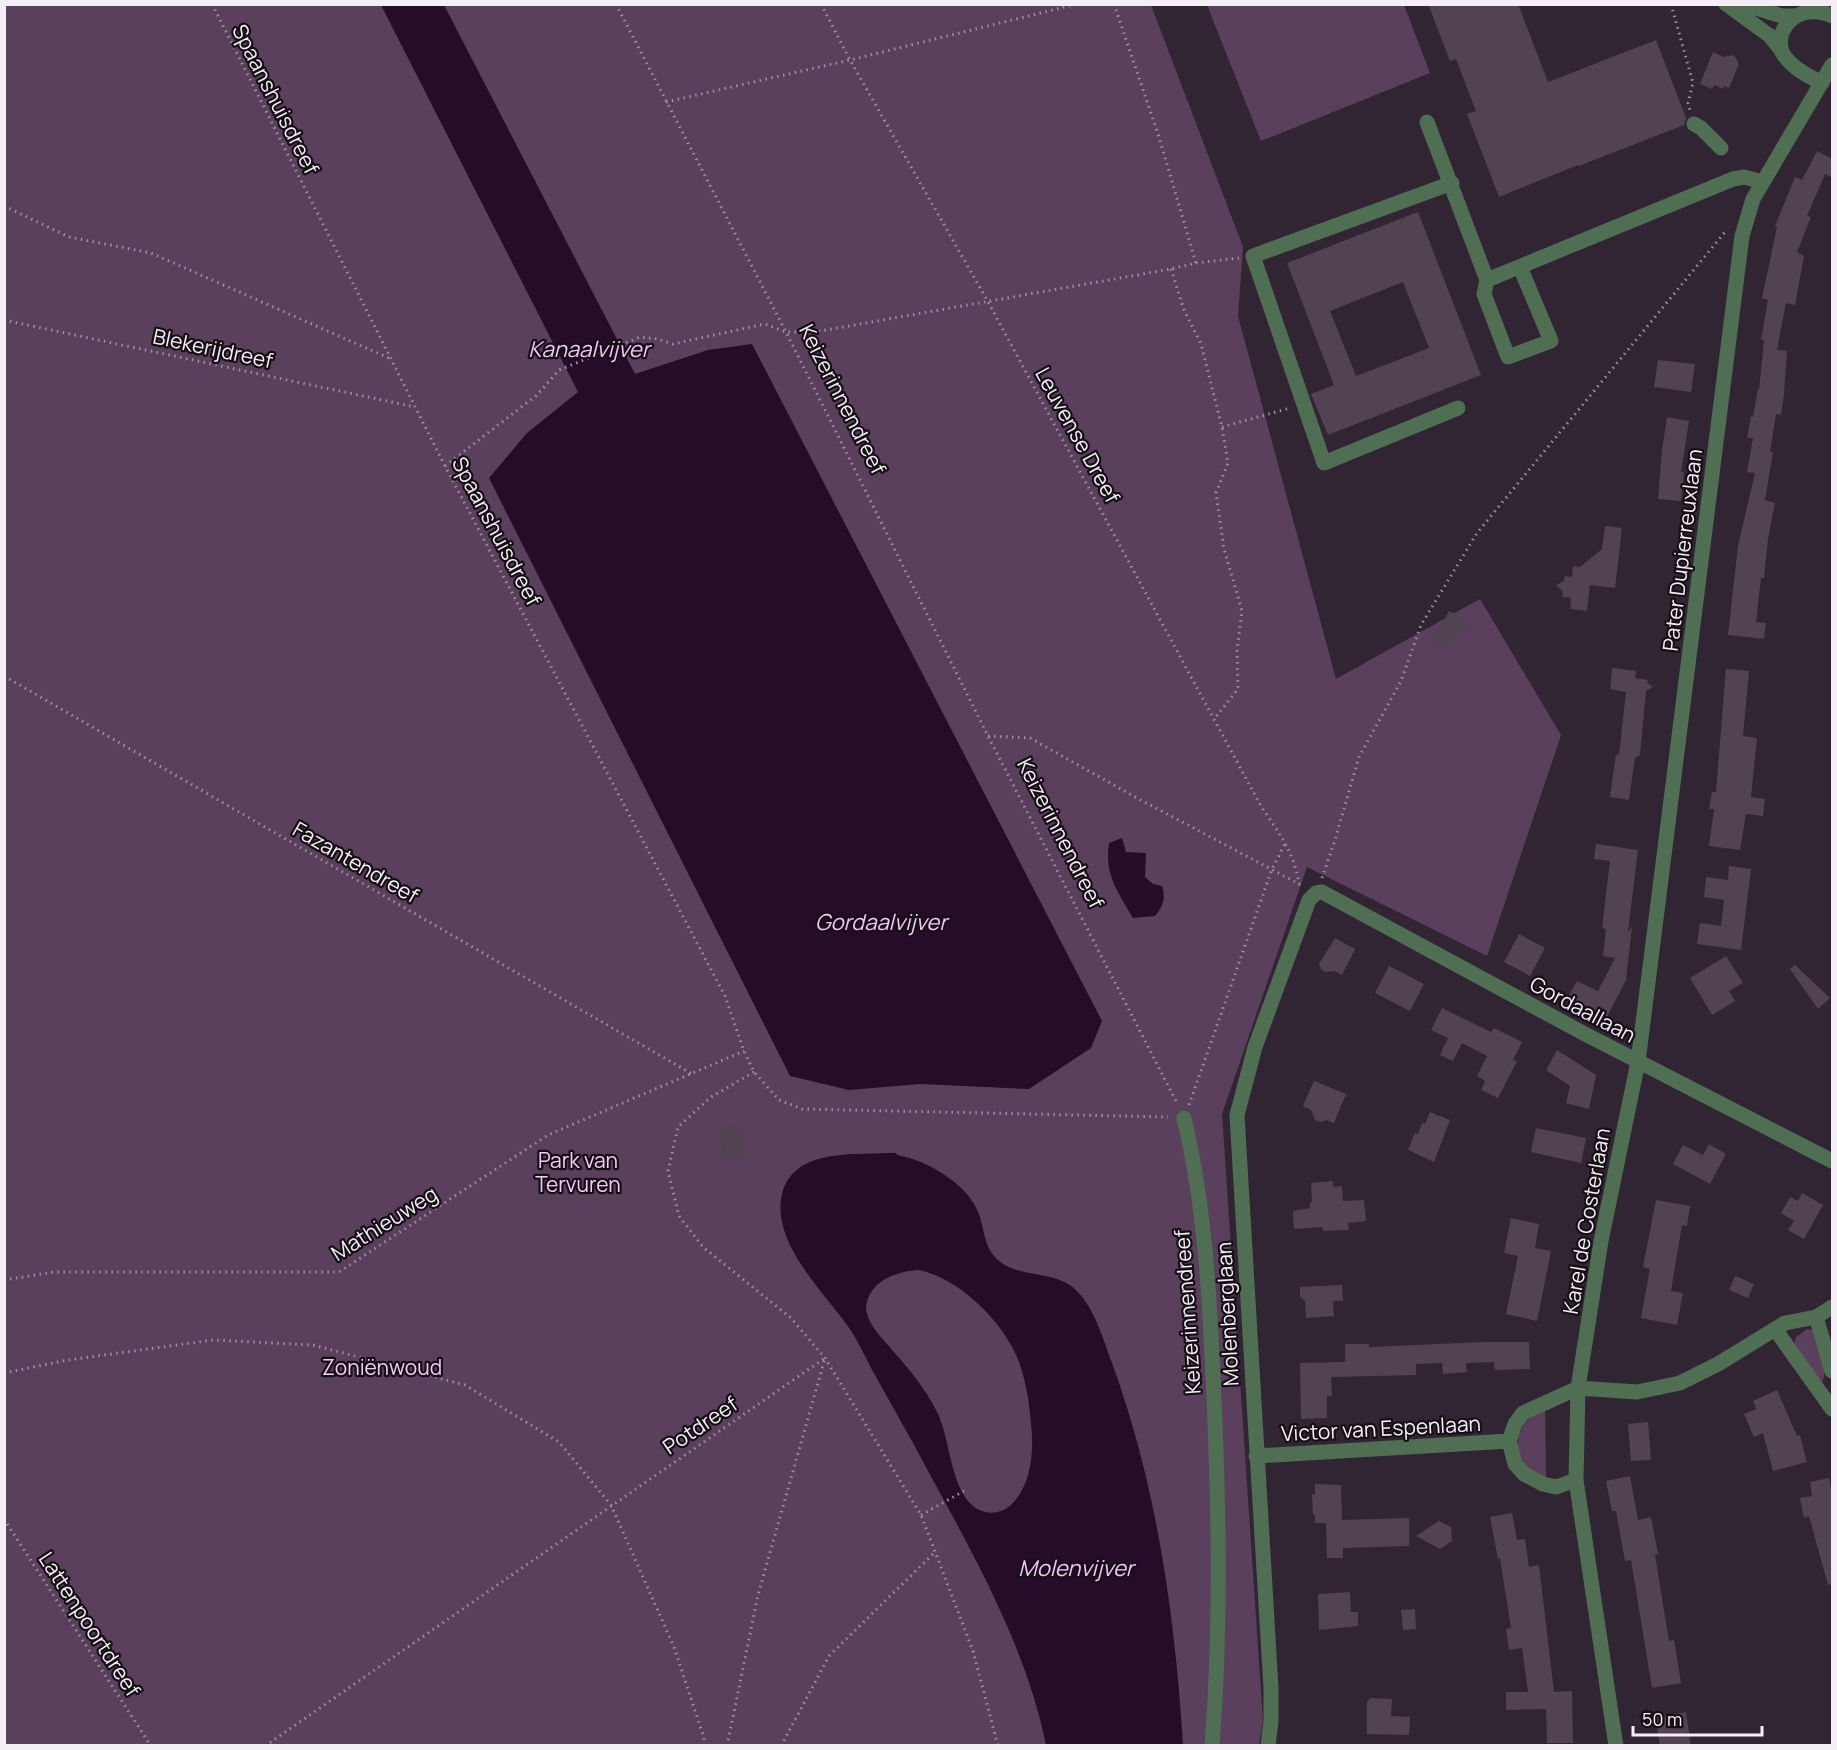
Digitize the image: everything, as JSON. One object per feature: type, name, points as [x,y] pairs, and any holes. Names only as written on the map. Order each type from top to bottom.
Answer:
[{"type":"street","points":[[1726,4],[1770,36],[1797,69],[1822,83]]},
{"type":"street","points":[[1743,4],[1782,16],[1796,16]]},
{"type":"street","points":[[1782,51],[1781,36],[1796,16],[1817,11],[1833,16]]},
{"type":"street","name":"Pater Dupierreuxlaan","points":[[1638,1062],[1742,236],[1753,199],[1833,66]]},
{"type":"street","points":[[1427,122],[1487,280],[1484,294],[1508,357],[1551,340],[1520,267]]},
{"type":"street","points":[[1694,124],[1721,148]]},
{"type":"street","points":[[1487,280],[1733,179],[1744,177],[1763,182]]},
{"type":"street","points":[[1452,183],[1253,256],[1324,463],[1458,408]]},
{"type":"street","name":"Gordaallaan","points":[[1316,893],[1322,892],[1638,1062],[1833,1161]]},
{"type":"street","name":"Molenberglaan","points":[[1268,1746],[1271,1688],[1237,1115],[1256,1047],[1309,900],[1316,893]]},
{"type":"street","name":"Karel de Costerlaan","points":[[1616,1746],[1576,1480],[1578,1388],[1601,1241],[1638,1062]]},
{"type":"street","name":"Keizerinnendreef","points":[[1184,1118],[1194,1160],[1209,1292],[1218,1492],[1219,1611],[1212,1746]]},
{"type":"street","points":[[1576,1480],[1556,1487],[1543,1484],[1524,1474],[1515,1464],[1509,1441],[1515,1424],[1524,1413],[1578,1388],[1637,1392],[1680,1383],[1718,1364],[1793,1320],[1816,1317],[1833,1307]]},
{"type":"street","points":[[1816,1317],[1833,1371]]},
{"type":"street","points":[[1775,1329],[1833,1409]]},
{"type":"street","name":"Victor van Espenlaan","points":[[1256,1456],[1509,1441]]},
{"type":"path","name":"Spaanshuisdreef","points":[[212,4],[445,466],[725,996],[744,1051],[754,1072],[779,1100],[802,1109],[1184,1118]]},
{"type":"path","name":"Keizerinnendreef","points":[[616,4],[786,332],[988,736],[1184,1118]]},
{"type":"path","name":"Leuvense Dreef","points":[[821,4],[850,60],[987,300],[1262,808],[1286,842],[1298,872],[1299,884],[1272,869]]},
{"type":"path","points":[[666,102],[850,60],[1077,4]]},
{"type":"path","points":[[1114,4],[1158,134],[1196,263]]},
{"type":"path","points":[[1671,4],[1693,82],[1688,103],[1694,124]]},
{"type":"path","points":[[4,206],[69,237],[151,253],[391,359]]},
{"type":"path","points":[[1316,893],[1335,840],[1359,757],[1401,681],[1421,625],[1477,533],[1731,226]]},
{"type":"path","points":[[445,466],[537,395],[559,370],[640,337],[673,344],[765,324],[786,332],[815,332],[1196,263],[1253,256]]},
{"type":"path","points":[[1171,269],[1184,310],[1201,344],[1222,427],[1228,463],[1216,493],[1224,549],[1242,611],[1237,650],[1238,689],[1215,718]]},
{"type":"path","name":"Blekerijdreef","points":[[4,320],[415,407]]},
{"type":"path","points":[[1222,427],[1304,405]]},
{"type":"path","name":"Fazantendreef","points":[[4,676],[692,1074]]},
{"type":"path","points":[[988,736],[1030,738],[1137,798],[1272,869]]},
{"type":"path","points":[[1184,1118],[1272,869],[1286,842]]},
{"type":"path","name":"Mathieuweg","points":[[4,1280],[54,1272],[339,1272],[548,1135],[744,1051]]},
{"type":"path","points":[[754,1072],[711,1096],[678,1126],[668,1171],[679,1216],[703,1247],[791,1318],[825,1358],[921,1515],[973,1650],[998,1746]]},
{"type":"path","points":[[4,1373],[68,1360],[213,1340],[313,1345],[465,1385],[559,1442],[611,1505],[674,1647],[704,1738],[704,1746]]},
{"type":"path","points":[[727,1746],[758,1595],[825,1358]]},
{"type":"path","name":"Potdreef","points":[[265,1746],[825,1358]]},
{"type":"path","points":[[921,1515],[964,1491]]},
{"type":"path","name":"Lattenpoortdreef","points":[[4,1519],[151,1746]]},
{"type":"path","points":[[781,1746],[829,1656],[935,1552]]},
{"type":"green space","name":"Park van Tervuren","points":[[5,5],[1151,5],[1243,247],[1238,316],[1336,679],[1480,599],[1561,735],[1487,956],[1307,867],[1222,1114],[1263,1721],[1259,1745],[5,1746]]},
{"type":"green space","points":[[1207,5],[1404,5],[1430,73],[1261,141]]},
{"type":"green space","points":[[1807,1329],[1812,1330],[1825,1371],[1823,1381],[1819,1381],[1794,1347],[1796,1337]]},
{"type":"green space","points":[[1545,1405],[1546,1480],[1526,1466],[1518,1449],[1520,1432],[1531,1417]]},
{"type":"water","name":"Gordaalvijver","points":[[381,5],[444,5],[635,374],[708,350],[752,344],[1102,1021],[1091,1048],[1029,1089],[920,1084],[849,1090],[790,1076],[489,478],[527,433],[578,392]]},
{"type":"water","points":[[1122,838],[1126,852],[1146,853],[1145,877],[1153,884],[1162,886],[1163,902],[1155,916],[1133,918],[1110,873],[1109,843]]},
{"type":"water","name":"Molenvijver","points":[[896,1153],[933,1168],[956,1183],[974,1203],[988,1247],[994,1256],[1012,1268],[1067,1283],[1083,1298],[1098,1325],[1128,1409],[1152,1504],[1169,1600],[1183,1745],[1046,1745],[1023,1666],[1008,1627],[972,1552],[848,1326],[810,1278],[790,1245],[780,1211],[782,1194],[788,1179],[798,1169],[825,1157]],"holes":[[[918,1270],[933,1274],[963,1291],[990,1315],[1010,1343],[1023,1374],[1032,1434],[1032,1456],[1023,1488],[1011,1505],[1002,1511],[987,1512],[977,1509],[965,1497],[955,1474],[941,1421],[932,1402],[922,1386],[875,1329],[867,1314],[866,1306],[870,1295],[877,1285],[886,1279]]]},
{"type":"building","points":[[1428,4],[1518,4],[1548,82],[1656,40],[1686,118],[1684,125],[1499,197],[1467,114],[1476,111],[1456,59],[1450,61]]},
{"type":"building","points":[[1713,52],[1724,57],[1734,55],[1739,64],[1729,88],[1724,86],[1723,89],[1714,85],[1712,89],[1700,84]]},
{"type":"building","points":[[1817,151],[1833,159],[1833,178],[1825,174],[1807,216],[1811,217],[1797,252],[1804,256],[1795,305],[1786,303],[1777,350],[1787,351],[1781,415],[1776,414],[1770,452],[1773,452],[1765,500],[1775,503],[1764,578],[1761,578],[1756,622],[1766,623],[1764,639],[1728,635],[1738,546],[1755,473],[1747,472],[1753,438],[1747,438],[1759,390],[1764,340],[1761,340],[1768,300],[1762,298],[1777,227],[1775,226],[1795,177],[1802,180]]},
{"type":"building","points":[[1418,212],[1481,375],[1328,435],[1311,394],[1334,385],[1287,263]],"holes":[[[1403,282],[1429,348],[1356,376],[1330,311]]]},
{"type":"building","points":[[1658,360],[1695,364],[1691,392],[1654,387]]},
{"type":"building","points":[[1667,417],[1689,421],[1681,472],[1684,472],[1681,501],[1658,499]]},
{"type":"building","points":[[1605,526],[1622,528],[1615,588],[1590,585],[1587,611],[1570,609],[1571,598],[1562,597],[1563,592],[1556,585],[1564,581],[1565,576],[1572,577],[1573,566],[1580,567],[1602,549]]},
{"type":"building","points":[[1449,611],[1465,619],[1468,628],[1464,633],[1455,636],[1452,642],[1449,640],[1445,648],[1432,642]]},
{"type":"building","points":[[1612,668],[1636,671],[1635,678],[1648,680],[1647,683],[1653,687],[1646,691],[1640,755],[1635,758],[1629,800],[1610,797],[1616,754],[1619,755],[1626,692],[1610,689]]},
{"type":"building","points":[[1726,669],[1749,671],[1743,736],[1757,738],[1751,797],[1765,799],[1763,816],[1746,814],[1740,850],[1709,846],[1714,809],[1709,809],[1712,792],[1716,792]]},
{"type":"building","points":[[1596,844],[1638,850],[1628,932],[1632,927],[1626,980],[1607,1017],[1568,997],[1577,981],[1598,991],[1615,958],[1603,956],[1606,929],[1602,928],[1610,861],[1594,859]]},
{"type":"building","points":[[1729,866],[1751,869],[1741,950],[1697,944],[1700,923],[1721,926],[1724,900],[1704,897],[1706,877],[1728,880]]},
{"type":"building","points":[[1519,934],[1545,948],[1530,976],[1504,962]]},
{"type":"building","points":[[1335,938],[1355,949],[1342,975],[1335,971],[1325,972],[1319,964]]},
{"type":"building","points":[[1726,956],[1743,983],[1729,991],[1735,1001],[1712,1015],[1690,978]]},
{"type":"building","points":[[1795,965],[1830,998],[1818,1009],[1790,969]]},
{"type":"building","points":[[1389,966],[1424,984],[1410,1011],[1375,993]]},
{"type":"building","points":[[1442,1008],[1491,1032],[1494,1028],[1522,1042],[1513,1060],[1517,1061],[1498,1098],[1481,1090],[1485,1081],[1477,1076],[1487,1056],[1462,1043],[1453,1061],[1440,1055],[1448,1038],[1431,1030]]},
{"type":"building","points":[[1557,1050],[1596,1075],[1589,1109],[1566,1103],[1570,1086],[1546,1070]]},
{"type":"building","points":[[1314,1081],[1346,1094],[1334,1123],[1315,1120],[1311,1110],[1303,1106]]},
{"type":"building","points":[[1430,1112],[1450,1120],[1434,1162],[1408,1150],[1415,1133],[1418,1134]]},
{"type":"building","points":[[741,1126],[746,1158],[724,1162],[718,1129]]},
{"type":"building","points":[[1536,1128],[1586,1138],[1581,1163],[1531,1152]]},
{"type":"building","points":[[1709,1144],[1726,1154],[1710,1184],[1673,1164],[1683,1145],[1703,1155]]},
{"type":"building","points":[[1333,1181],[1333,1187],[1342,1186],[1343,1201],[1364,1200],[1366,1221],[1348,1223],[1349,1230],[1323,1231],[1322,1227],[1294,1229],[1293,1211],[1310,1208],[1311,1183]]},
{"type":"building","points":[[1802,1193],[1823,1205],[1804,1239],[1788,1230],[1794,1221],[1781,1213],[1790,1197],[1798,1201]]},
{"type":"building","points":[[1656,1200],[1690,1206],[1687,1226],[1682,1225],[1671,1291],[1683,1293],[1677,1325],[1641,1318],[1650,1269],[1643,1267]]},
{"type":"building","points":[[1511,1218],[1539,1224],[1535,1248],[1551,1251],[1537,1321],[1506,1314],[1518,1256],[1504,1253]]},
{"type":"building","points":[[1735,1276],[1754,1284],[1748,1298],[1729,1290]]},
{"type":"building","points":[[1342,1285],[1343,1301],[1333,1301],[1334,1316],[1306,1318],[1305,1301],[1300,1297],[1300,1287]]},
{"type":"building","points":[[1529,1342],[1530,1369],[1495,1370],[1494,1362],[1466,1363],[1467,1372],[1443,1374],[1442,1363],[1416,1364],[1416,1375],[1331,1377],[1332,1396],[1327,1396],[1327,1418],[1301,1419],[1300,1363],[1345,1362],[1345,1344],[1369,1344],[1369,1347]]},
{"type":"building","points":[[1777,1390],[1797,1436],[1800,1435],[1807,1462],[1773,1471],[1763,1433],[1754,1437],[1744,1414],[1756,1409],[1753,1401]]},
{"type":"building","points":[[1648,1422],[1651,1460],[1631,1461],[1628,1424]]},
{"type":"building","points":[[1630,1476],[1638,1520],[1651,1517],[1669,1641],[1674,1640],[1681,1683],[1652,1688],[1631,1560],[1625,1561],[1616,1511],[1612,1511],[1606,1481]]},
{"type":"building","points":[[1829,1478],[1833,1498],[1833,1584],[1828,1585],[1809,1516],[1804,1518],[1800,1498],[1812,1496],[1810,1482]]},
{"type":"building","points":[[1315,1484],[1341,1485],[1342,1520],[1409,1518],[1409,1546],[1343,1548],[1343,1558],[1327,1558],[1326,1523],[1315,1523],[1315,1515],[1313,1515],[1312,1494],[1315,1494]]},
{"type":"building","points":[[1512,1513],[1517,1540],[1525,1539],[1529,1567],[1539,1565],[1554,1692],[1572,1691],[1573,1743],[1547,1743],[1546,1709],[1506,1710],[1506,1692],[1528,1692],[1522,1648],[1509,1650],[1506,1629],[1511,1628],[1500,1558],[1498,1559],[1490,1517]]},
{"type":"building","points":[[1439,1521],[1451,1527],[1452,1541],[1440,1549],[1416,1536]]},
{"type":"building","points":[[1350,1592],[1351,1612],[1358,1612],[1358,1626],[1319,1630],[1318,1594]]},
{"type":"building","points":[[1415,1609],[1416,1629],[1403,1630],[1401,1610]]},
{"type":"building","points":[[1370,1698],[1392,1699],[1391,1716],[1410,1717],[1409,1735],[1367,1734],[1367,1702]]},
{"type":"building","points":[[1686,1712],[1691,1746],[1660,1746],[1655,1717]]},
{"type":"water label","name":"Kanaalvijver","points":[[589,349]]},
{"type":"park label","name":"Zoniënwoud","points":[[382,1367]]}]
